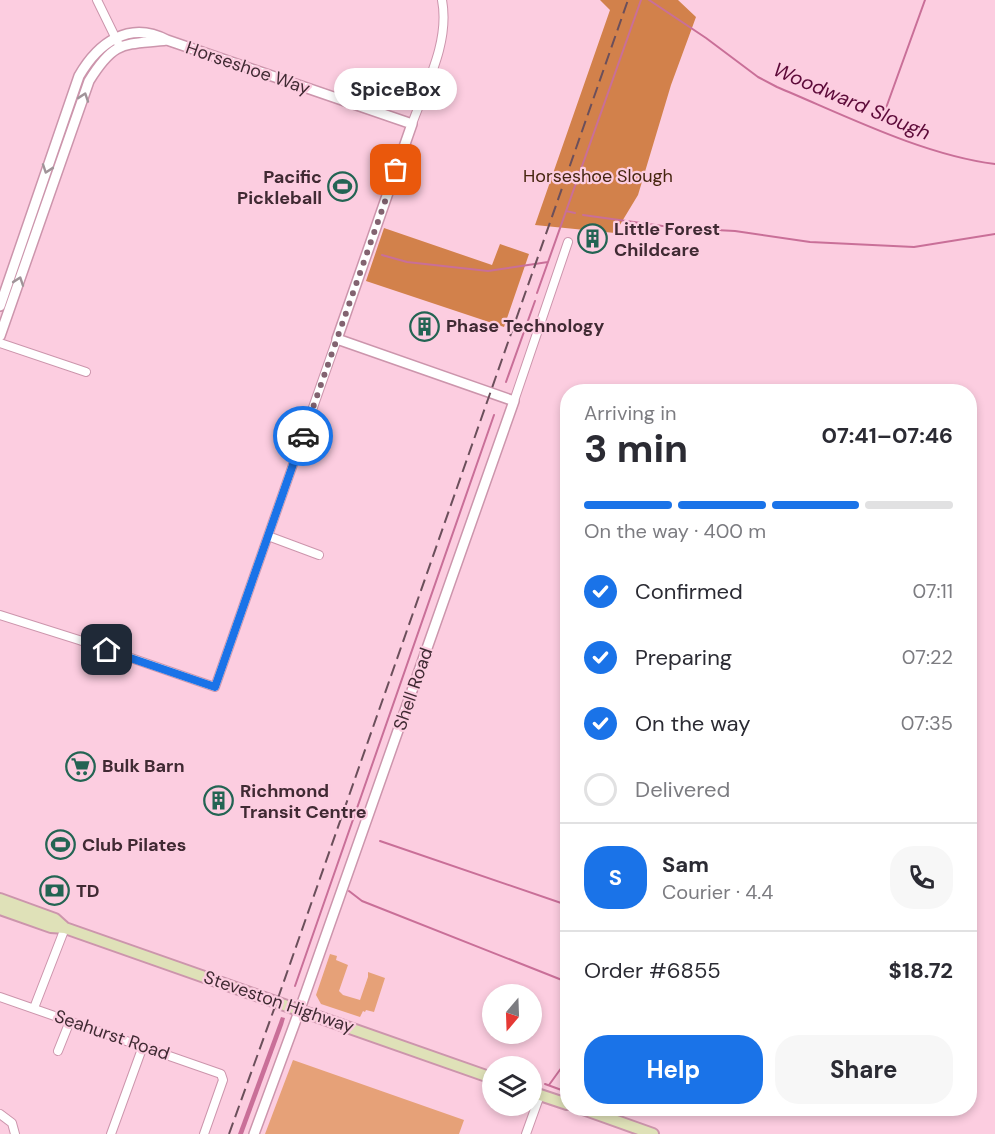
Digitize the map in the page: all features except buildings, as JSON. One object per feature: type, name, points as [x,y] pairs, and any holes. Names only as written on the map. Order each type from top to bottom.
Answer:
[{"type":"main road","name":"Steveston Highway","points":[[0,899],[55,918],[65,928]]},
{"type":"main road","name":"Steveston Highway","points":[[0,909],[51,927],[65,928],[482,1074]]},
{"type":"main road","points":[[542,1095],[560,1102]]},
{"type":"main road","points":[[602,1116],[653,1134]]},
{"type":"street","points":[[0,336],[90,81],[103,61],[120,47],[97,0]]},
{"type":"street","points":[[0,615],[215,687],[441,43],[444,22],[442,0]]},
{"type":"street","name":"Horseshoe Way","points":[[0,306],[79,76],[92,57],[123,34],[154,33],[166,40],[412,123]]},
{"type":"street","name":"Horseshoe Way","points":[[120,47],[134,42],[166,40]]},
{"type":"street","name":"Shell Road","points":[[254,1134],[300,1009],[568,242]]},
{"type":"street","points":[[338,339],[514,401]]},
{"type":"street","points":[[0,343],[86,372]]},
{"type":"street","points":[[268,536],[319,555]]},
{"type":"street","points":[[34,1008],[65,928]]},
{"type":"street","name":"Seahurst Road","points":[[0,997],[223,1076],[204,1134]]},
{"type":"street","points":[[58,1051],[70,1021]]},
{"type":"street","points":[[111,1134],[142,1046]]},
{"type":"street","points":[[0,1114],[12,1123],[15,1134]]},
{"type":"street","points":[[526,1134],[530,1116]]},
{"type":"shaded area","points":[[330,954],[337,956],[336,960],[348,965],[339,991],[343,995],[360,1000],[368,972],[385,978],[374,1012],[363,1011],[360,1017],[321,1004],[316,995]]},
{"type":"shaded area","points":[[281,1017],[285,1018],[283,1025],[243,1134],[238,1134]]},
{"type":"shaded area","points":[[293,1060],[464,1120],[459,1134],[265,1134]]},
{"type":"green space","name":"Horseshoe Slough","points":[[600,0],[678,0],[696,17],[671,85],[638,195],[615,233],[535,225],[610,10]]},
{"type":"green space","points":[[384,228],[492,265],[500,244],[529,254],[504,327],[366,281]]},
{"type":"waterway","points":[[537,293],[641,0]]},
{"type":"waterway","name":"Woodward Slough","points":[[649,0],[706,38],[758,77],[777,87],[912,143],[940,152],[995,164]]},
{"type":"waterway","points":[[886,108],[925,0]]},
{"type":"waterway","points":[[566,211],[575,213]]},
{"type":"waterway","points":[[583,215],[677,228],[735,231],[810,242],[914,247],[995,234]]},
{"type":"waterway","points":[[382,255],[407,262],[488,271],[548,262]]},
{"type":"waterway","points":[[506,382],[535,301]]},
{"type":"waterway","points":[[295,986],[494,415]]},
{"type":"waterway","points":[[380,841],[560,903]]},
{"type":"waterway","points":[[349,891],[362,901],[560,979]]},
{"type":"waterway","points":[[549,1085],[560,1070]]},
{"type":"waterway","points":[[545,1084],[560,1089]]},
{"type":"railway","points":[[229,1134],[628,0]]},
{"type":"way so far","points":[[303,436],[396,170]]},
{"type":"place","name":"SpiceBox","points":[[396,170]]},
{"type":"place","name":"Pacific Pickleball","points":[[343,187]]},
{"type":"place","name":"Little Forest Childcare","points":[[593,239]]},
{"type":"place","name":"Phase Technology","points":[[425,326]]},
{"type":"place","name":"Bulk Barn","points":[[81,766]]},
{"type":"place","name":"Richmond Transit Centre","points":[[219,801]]},
{"type":"place","name":"Club Pilates","points":[[61,845]]},
{"type":"place","name":"TD","points":[[55,891]]},
{"type":"route","points":[[107,650],[215,687],[303,436]]}]
